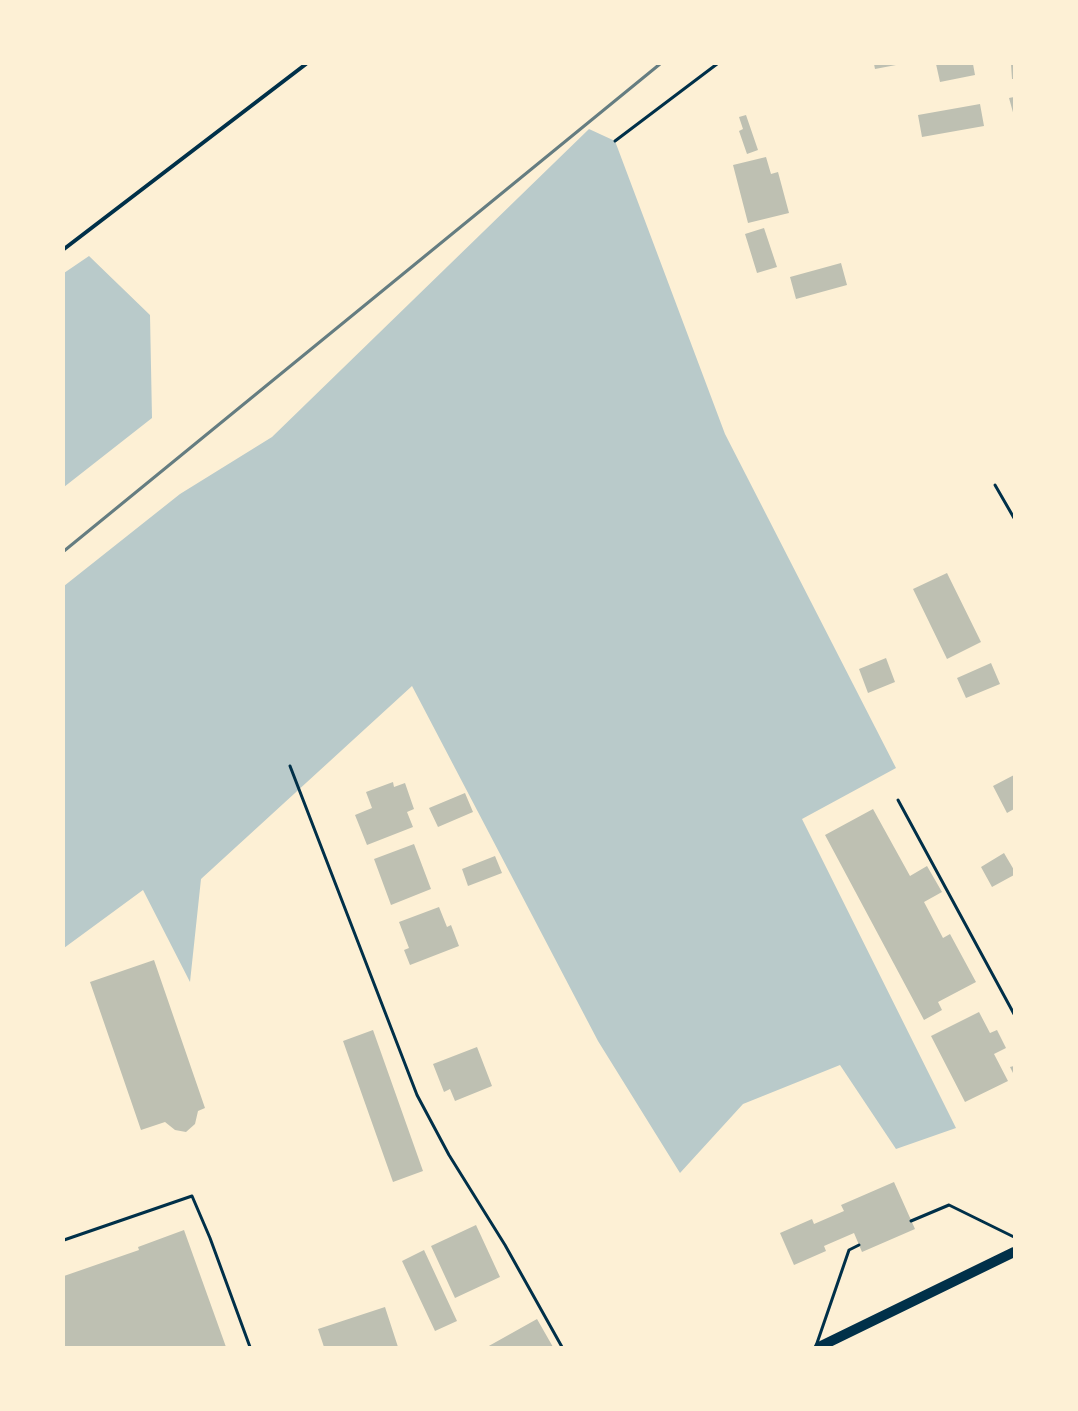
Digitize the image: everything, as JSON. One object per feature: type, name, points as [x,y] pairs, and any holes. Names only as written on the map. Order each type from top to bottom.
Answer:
[{"type":"main road","points":[[820,1347],[1014,1252]]},
{"type":"street","points":[[64,249],[306,64]]},
{"type":"lane","points":[[615,141],[717,64]]},
{"type":"lane","points":[[995,485],[1014,518]]},
{"type":"lane","points":[[290,766],[417,1095],[449,1155],[505,1245],[562,1347]]},
{"type":"lane","points":[[898,800],[1014,1014]]},
{"type":"lane","points":[[64,1240],[192,1196],[210,1238],[250,1347]]},
{"type":"lane","points":[[911,1221],[949,1205],[1014,1237]]},
{"type":"lane","points":[[815,1347],[849,1250],[859,1245]]},
{"type":"shaded area","points":[[589,129],[615,141],[725,434],[896,768],[802,819],[956,1128],[896,1149],[840,1065],[743,1104],[680,1173],[598,1041],[412,686],[201,879],[190,982],[143,890],[64,948],[64,586],[180,494],[272,437]]},
{"type":"shaded area","points":[[89,256],[150,315],[152,418],[64,487],[64,273]]},
{"type":"building","points":[[874,64],[896,64],[896,65],[875,69]]},
{"type":"building","points":[[936,64],[973,64],[975,75],[940,82]]},
{"type":"building","points":[[1011,64],[1014,64],[1014,79],[1012,79]]},
{"type":"building","points":[[1014,97],[1014,116],[1009,98]]},
{"type":"building","points":[[980,104],[984,126],[922,137],[918,115]]},
{"type":"building","points":[[746,115],[758,150],[747,154],[739,131],[743,129],[739,117]]},
{"type":"building","points":[[766,157],[771,174],[778,172],[789,213],[748,223],[733,165]]},
{"type":"building","points":[[764,228],[777,267],[757,273],[745,234]]},
{"type":"building","points":[[841,263],[847,285],[796,299],[790,277]]},
{"type":"building","points":[[947,573],[981,642],[947,659],[913,589]]},
{"type":"building","points":[[886,658],[895,682],[868,693],[859,669]]},
{"type":"building","points":[[991,663],[1000,684],[966,698],[957,678]]},
{"type":"building","points":[[1014,775],[1014,809],[1007,813],[993,786]]},
{"type":"building","points":[[393,782],[394,787],[405,783],[414,809],[407,812],[413,827],[367,845],[355,815],[372,808],[366,792]]},
{"type":"building","points":[[465,793],[473,812],[438,827],[429,808]]},
{"type":"building","points":[[873,809],[910,876],[927,866],[942,892],[924,902],[943,938],[950,934],[976,982],[938,1002],[942,1010],[924,1020],[825,835]]},
{"type":"building","points":[[414,844],[431,889],[391,905],[374,859]]},
{"type":"building","points":[[1004,853],[1014,870],[1014,875],[992,887],[981,867]]},
{"type":"building","points":[[495,856],[502,873],[468,886],[462,869]]},
{"type":"building","points":[[439,907],[447,927],[451,925],[459,946],[410,965],[404,950],[409,948],[399,922]]},
{"type":"building","points":[[154,960],[205,1108],[198,1111],[195,1124],[186,1132],[175,1130],[165,1122],[141,1130],[90,982]]},
{"type":"building","points":[[979,1012],[990,1033],[997,1030],[1006,1048],[994,1054],[1008,1081],[965,1102],[931,1036]]},
{"type":"building","points":[[373,1030],[423,1171],[393,1182],[343,1041]]},
{"type":"building","points":[[477,1047],[492,1086],[455,1101],[450,1089],[444,1092],[433,1064]]},
{"type":"building","points":[[1014,1066],[1014,1075],[1010,1067]]},
{"type":"building","points":[[894,1182],[915,1229],[862,1252],[854,1233],[824,1246],[826,1251],[794,1265],[780,1233],[812,1219],[814,1224],[844,1211],[841,1205]]},
{"type":"building","points":[[476,1225],[500,1277],[455,1298],[431,1246]]},
{"type":"building","points":[[184,1230],[226,1347],[64,1347],[64,1276],[139,1250],[138,1247]]},
{"type":"building","points":[[424,1250],[457,1321],[435,1331],[402,1261]]},
{"type":"building","points":[[385,1307],[398,1347],[324,1347],[318,1329]]},
{"type":"building","points":[[537,1319],[553,1347],[487,1347]]},
{"type":"railway","points":[[64,551],[660,64]]}]
